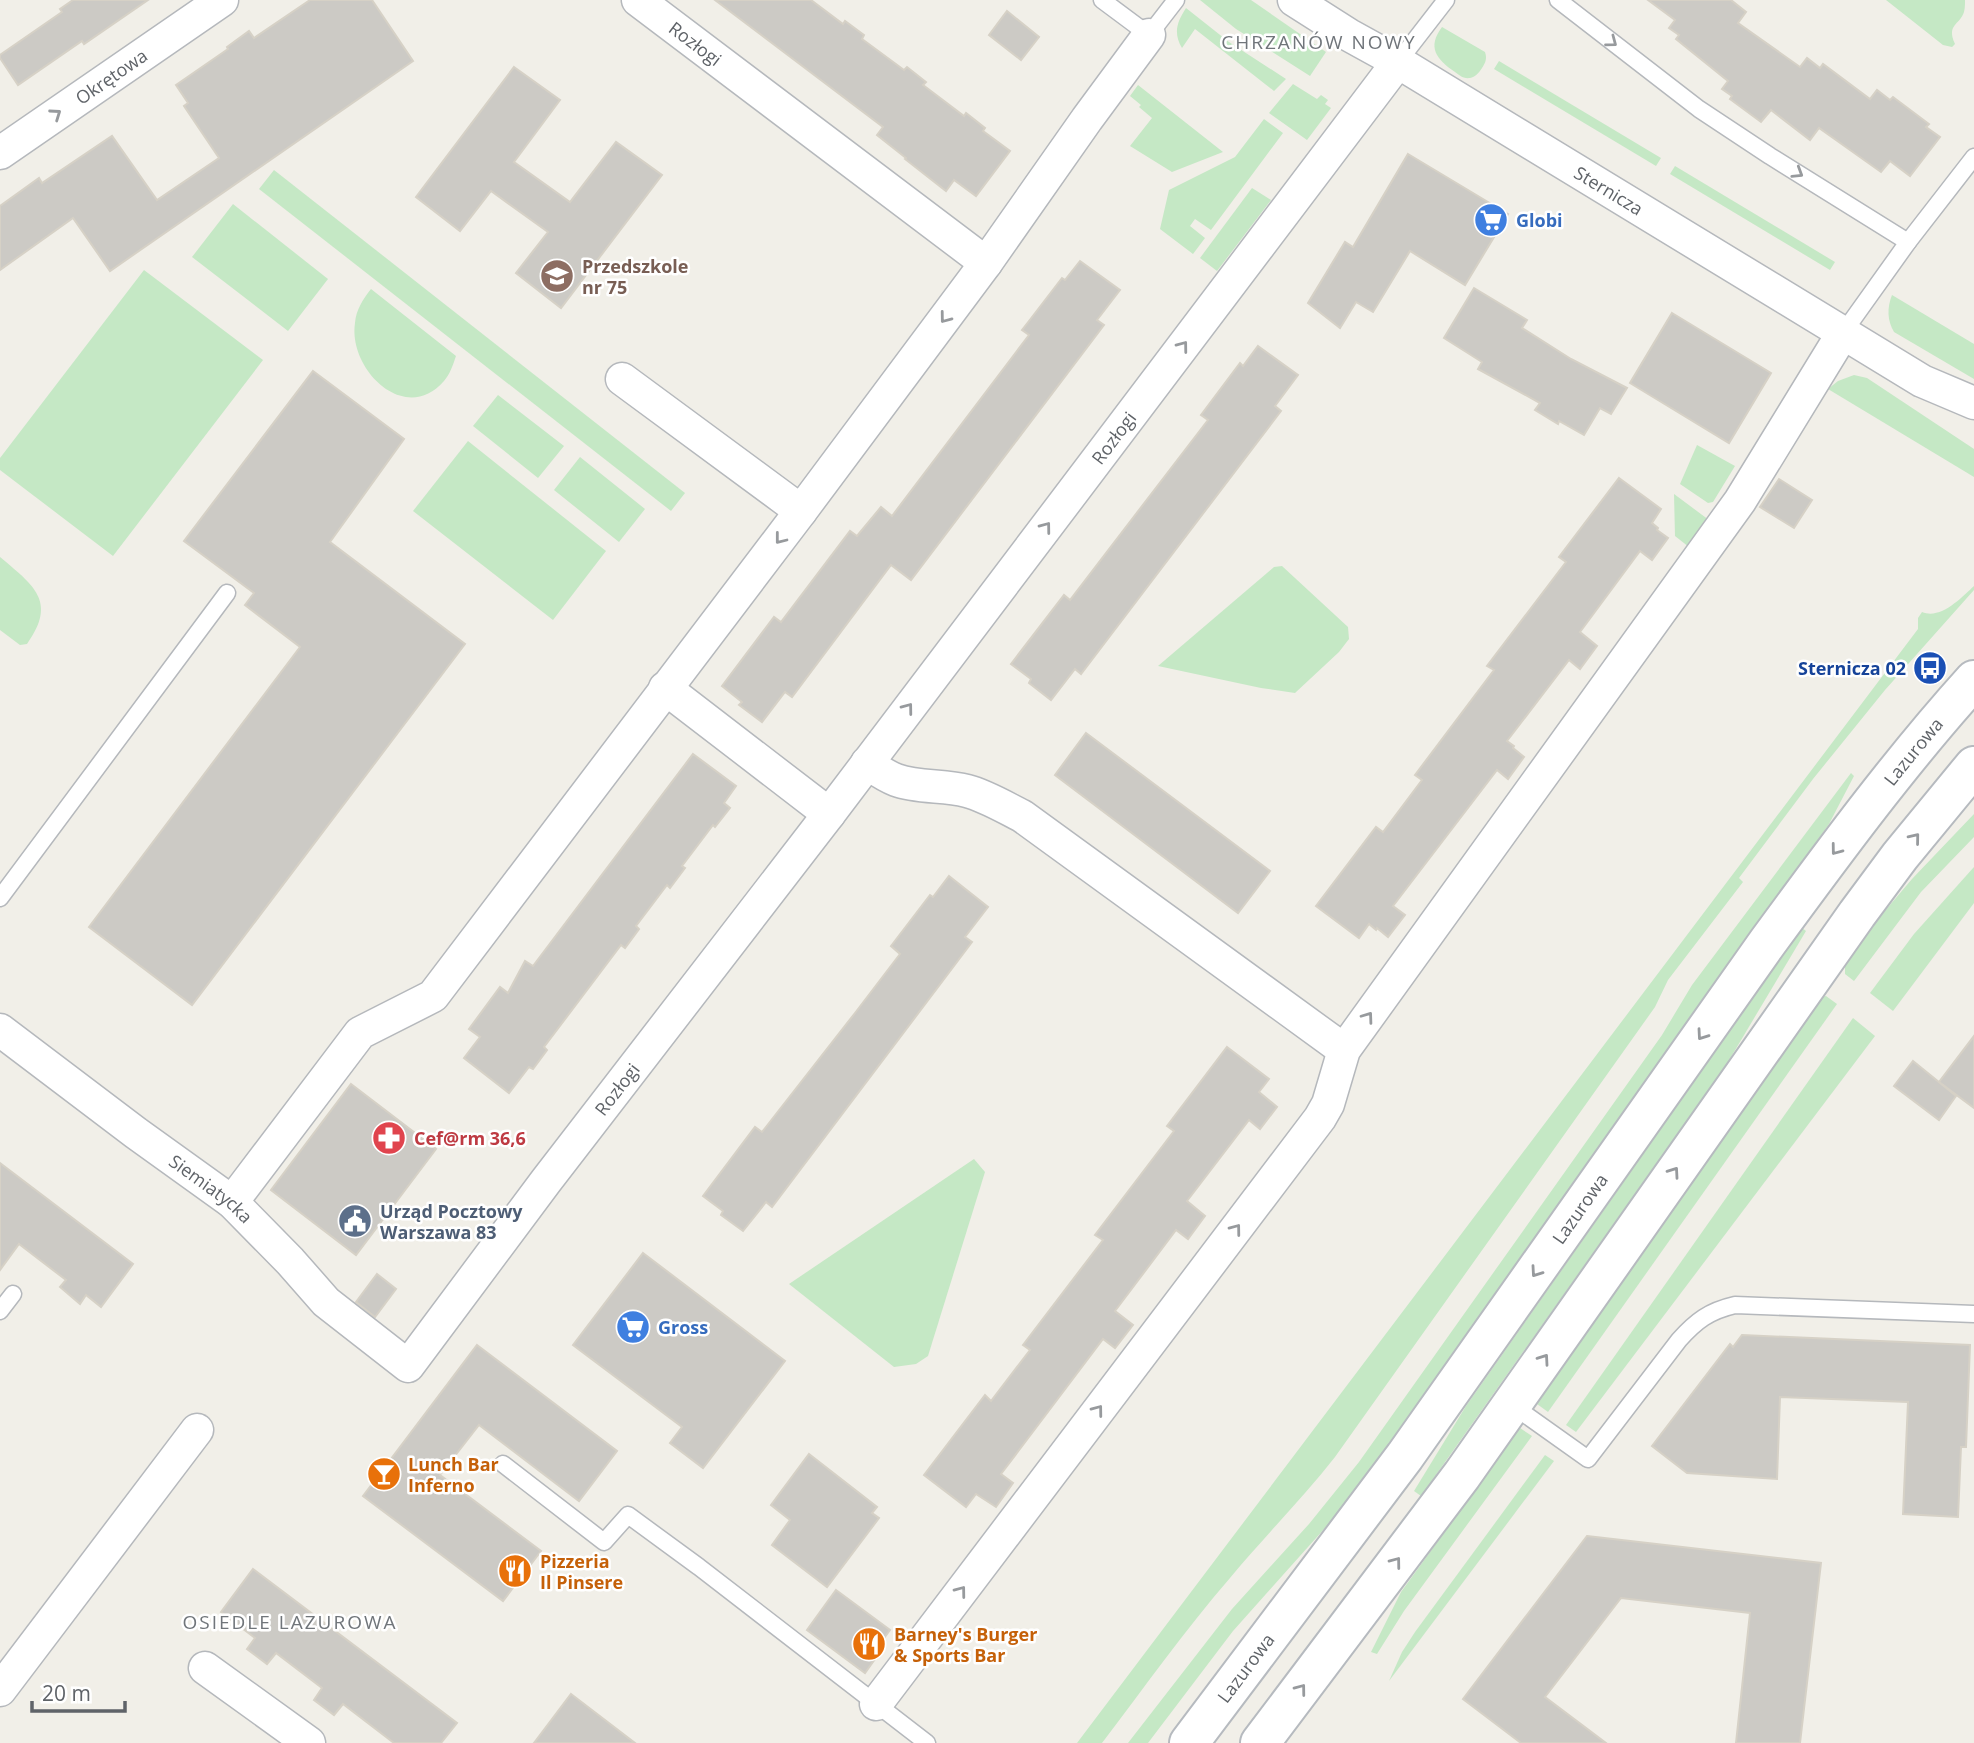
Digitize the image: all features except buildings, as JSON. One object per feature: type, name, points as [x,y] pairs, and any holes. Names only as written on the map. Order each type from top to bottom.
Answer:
[{"type":"main road","name":"Lazurowa","points":[[1189,1743],[1421,1434],[1767,943],[1899,768],[1974,680]]},
{"type":"main road","points":[[1260,1743],[1462,1475],[1857,914],[1900,856],[1974,766]]},
{"type":"street","name":"Okrętowa","points":[[0,153],[222,0]]},
{"type":"street","name":"Rozłogi","points":[[638,0],[986,263]]},
{"type":"street","name":"Sternicza","points":[[1294,0],[1922,381],[1974,423]]},
{"type":"street","points":[[232,1202],[360,1033],[433,996],[801,512],[986,263],[1149,34]]},
{"type":"street","name":"Rozłogi","points":[[408,1366],[1398,62]]},
{"type":"street","points":[[876,1704],[1320,1118],[1328,1104],[1344,1050],[1740,500],[1843,333]]},
{"type":"street","points":[[622,379],[801,512]]},
{"type":"street","name":"Sternicza","points":[[1922,381],[1974,403]]},
{"type":"street","points":[[665,688],[829,814]]},
{"type":"street","points":[[867,763],[897,780],[969,792],[993,800],[1022,816],[1344,1050]]},
{"type":"street","name":"Siemiatycka","points":[[0,1030],[232,1202],[326,1302],[408,1366]]},
{"type":"street","points":[[0,1690],[197,1430]]},
{"type":"street","points":[[205,1668],[309,1743]]},
{"type":"lane","points":[[1102,0],[1149,34],[1176,0]]},
{"type":"lane","points":[[1398,62],[1446,0]]},
{"type":"lane","points":[[1558,0],[1699,109],[1908,242]]},
{"type":"lane","points":[[1843,333],[1908,242],[1974,157]]},
{"type":"lane","points":[[0,898],[227,593]]},
{"type":"lane","points":[[0,1311],[13,1294]]},
{"type":"lane","points":[[1512,1405],[1588,1459],[1679,1340],[1693,1325],[1717,1309],[1735,1305],[1974,1314]]},
{"type":"lane","points":[[503,1464],[604,1542],[628,1515],[928,1743]]},
{"type":"green space","points":[[1200,0],[1251,0],[1326,52],[1310,76],[1236,29]]},
{"type":"green space","points":[[1886,0],[1965,0],[1964,12],[1952,32],[1955,44],[1952,47],[1943,45]]},
{"type":"green space","points":[[1186,8],[1229,42],[1286,79],[1274,91],[1195,29],[1182,48],[1177,28]]},
{"type":"green space","points":[[1442,27],[1485,52],[1484,64],[1475,76],[1461,76],[1439,57],[1435,41]]},
{"type":"green space","points":[[1499,61],[1661,158],[1656,166],[1494,69]]},
{"type":"green space","points":[[1293,84],[1317,99],[1321,95],[1328,100],[1325,104],[1331,108],[1307,140],[1269,113]]},
{"type":"green space","points":[[1138,85],[1223,152],[1172,172],[1130,146],[1152,118],[1130,96]]},
{"type":"green space","points":[[1264,119],[1283,133],[1211,230],[1195,219],[1190,226],[1205,238],[1193,254],[1160,229],[1169,190],[1235,157]]},
{"type":"green space","points":[[1675,166],[1835,262],[1830,270],[1670,174]]},
{"type":"green space","points":[[274,170],[685,493],[671,511],[259,189]]},
{"type":"green space","points":[[1252,188],[1271,200],[1217,271],[1200,258]]},
{"type":"green space","points":[[233,204],[328,279],[288,331],[192,257]]},
{"type":"green space","points":[[144,270],[263,360],[113,556],[0,470],[0,458]]},
{"type":"green space","points":[[371,289],[456,356],[444,381],[429,393],[413,397],[397,395],[382,386],[360,358],[355,341],[355,323],[360,305]]},
{"type":"green space","points":[[1892,295],[1974,344],[1974,379],[1894,332],[1888,314]]},
{"type":"green space","points":[[1854,375],[1867,378],[1974,449],[1974,477],[1828,389],[1838,381]]},
{"type":"green space","points":[[498,395],[564,446],[538,478],[473,426]]},
{"type":"green space","points":[[468,441],[606,551],[553,620],[413,511]]},
{"type":"green space","points":[[1697,445],[1735,466],[1713,502],[1708,503],[1680,484]]},
{"type":"green space","points":[[580,457],[645,509],[619,542],[554,490]]},
{"type":"green space","points":[[1674,494],[1713,523],[1694,551],[1675,536]]},
{"type":"green space","points":[[0,557],[23,576],[38,595],[41,616],[27,644],[20,645],[0,630]]},
{"type":"green space","points":[[1282,566],[1348,627],[1349,639],[1339,652],[1295,693],[1158,666],[1274,567]]},
{"type":"green space","points":[[1974,586],[1974,590],[1885,690],[1813,779],[1739,878],[1743,882],[1668,980],[1655,1007],[1335,1457],[1213,1598],[1102,1743],[1077,1743],[1918,629],[1918,618],[1922,612],[1929,614],[1944,610]]},
{"type":"green space","points":[[1851,773],[1854,776],[1829,824],[1389,1446],[1333,1519],[1233,1631],[1148,1743],[1128,1743],[1232,1609],[1309,1524],[1359,1462],[1662,1035],[1692,985]]},
{"type":"green space","points":[[1974,814],[1974,837],[1921,892],[1854,981],[1845,974],[1845,964],[1912,879]]},
{"type":"green space","points":[[1974,867],[1974,903],[1893,1011],[1870,993],[1914,934]]},
{"type":"green space","points":[[1802,928],[1806,931],[1728,1062],[1421,1496],[1414,1491],[1466,1406]]},
{"type":"green space","points":[[1826,996],[1837,1004],[1548,1412],[1537,1404],[1821,997]]},
{"type":"green space","points":[[1853,1018],[1875,1036],[1576,1432],[1566,1425]]},
{"type":"green space","points":[[974,1159],[985,1172],[928,1356],[916,1364],[894,1367],[789,1284]]},
{"type":"green space","points":[[1520,1428],[1532,1436],[1404,1611],[1377,1654],[1371,1652],[1401,1592]]},
{"type":"green space","points":[[1545,1455],[1554,1461],[1389,1681],[1402,1652],[1415,1632]]},
{"type":"place","name":"Globi","points":[[1491,220]]},
{"type":"place","name":"Przedszkole nr 75","points":[[557,276]]},
{"type":"place","name":"Sternicza 02","points":[[1930,668]]},
{"type":"place","name":"Cef@rm 36,6","points":[[389,1138]]},
{"type":"place","name":"Urząd Pocztowy Warszawa 83","points":[[355,1221]]},
{"type":"place","name":"Gross","points":[[633,1327]]},
{"type":"place","name":"Lunch Bar Inferno","points":[[384,1474]]},
{"type":"place","name":"Pizzeria Il Pinsere","points":[[515,1571]]},
{"type":"place","name":"Barney's Burger & Sports Bar","points":[[869,1644]]},
{"type":"district","name":"CHRZANÓW NOWY","points":[[1319,42]]},
{"type":"district","name":"OSIEDLE LAZUROWA","points":[[290,1622]]}]
